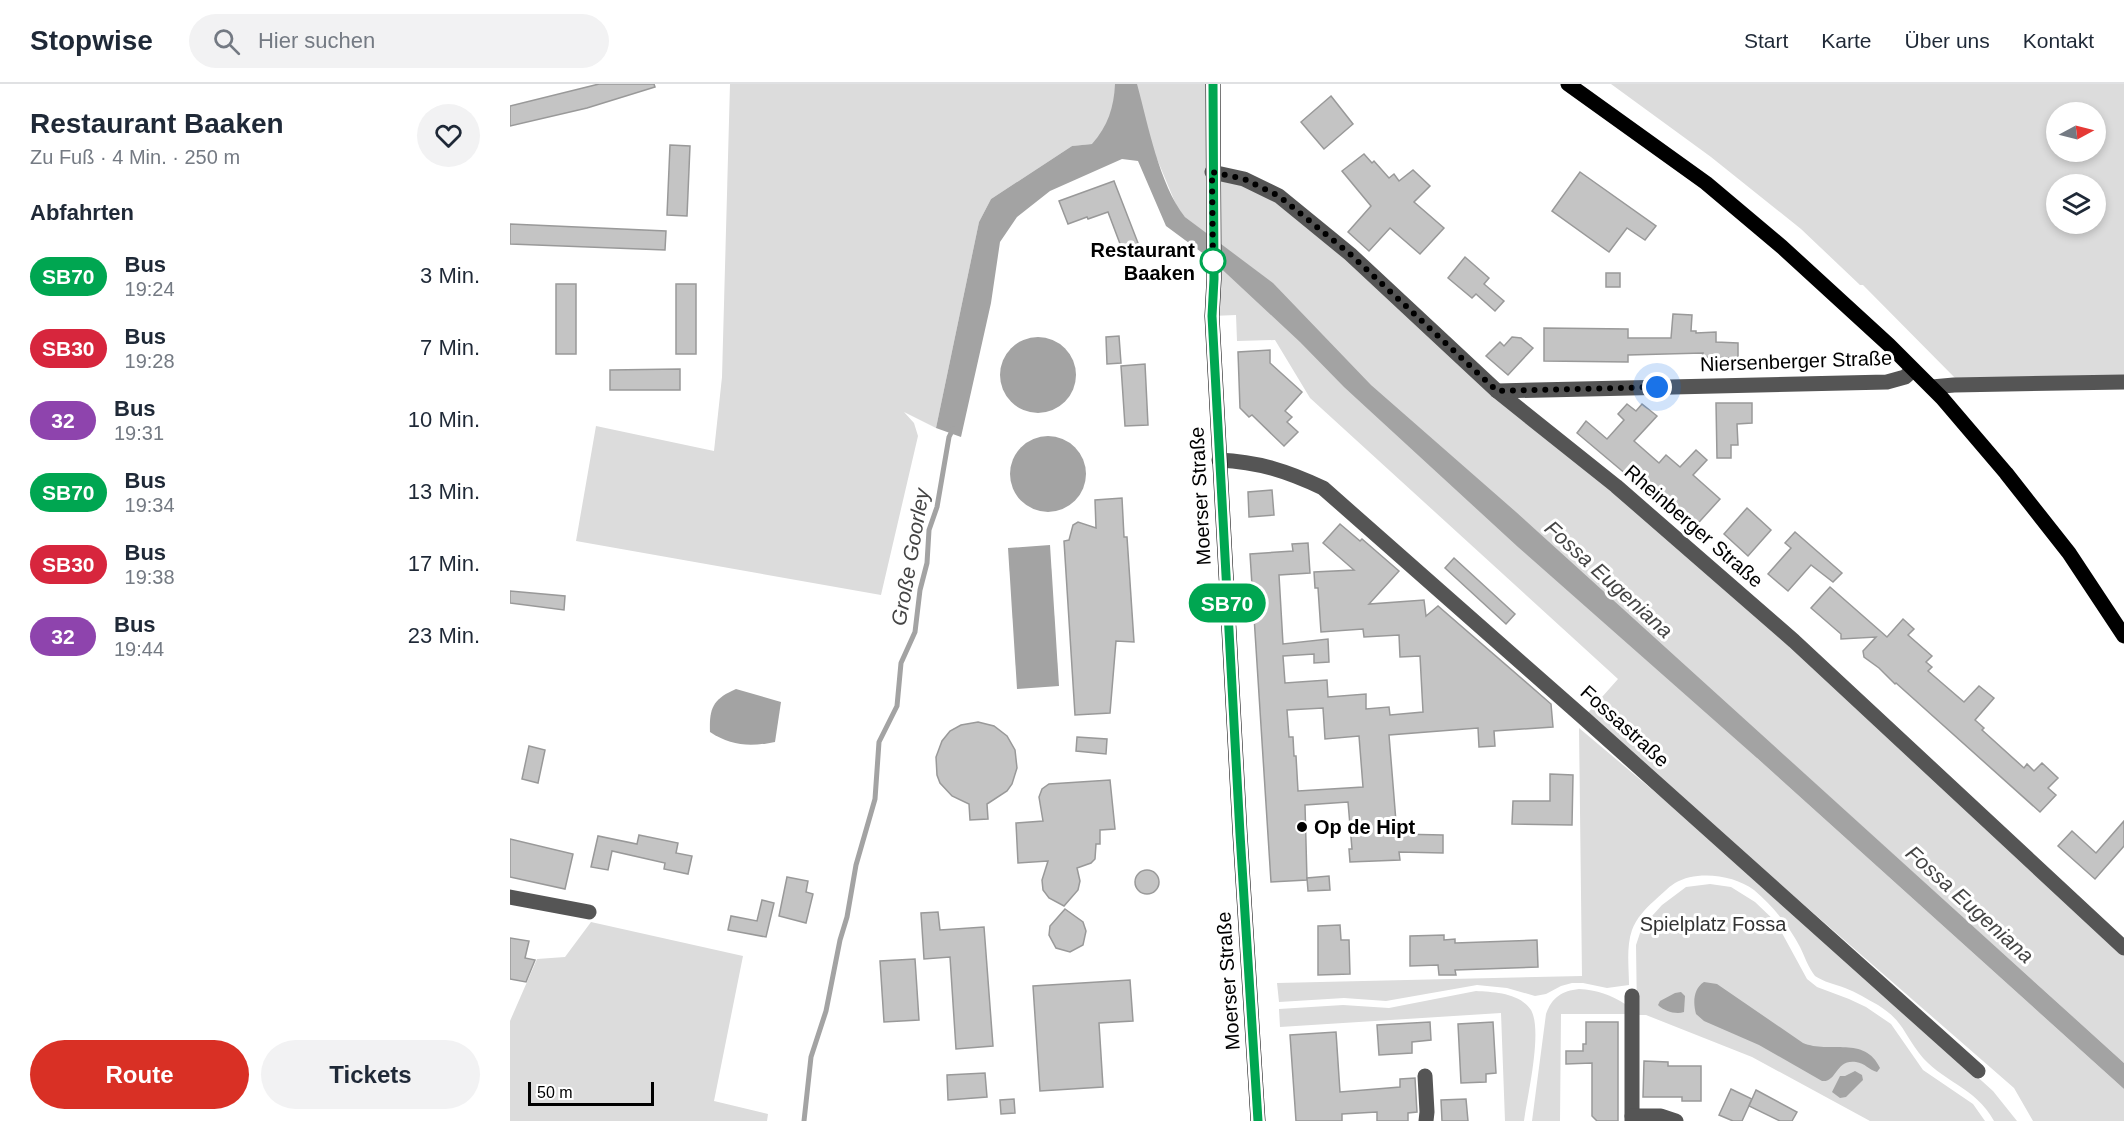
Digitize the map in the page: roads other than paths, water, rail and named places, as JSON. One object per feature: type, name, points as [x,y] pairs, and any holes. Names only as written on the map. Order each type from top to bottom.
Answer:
[{"type":"main road","name":"Moerser Straße","points":[[1213,84],[1214,279],[1212,316],[1258,1121]]},
{"type":"main road","points":[[1568,84],[1706,183],[1822,283],[1932,387],[2042,518],[2091,585],[2124,636]]},
{"type":"street","name":"Rheinberger Straße","points":[[1212,172],[1244,179],[1279,196],[1350,254],[1497,391],[1616,486],[1794,641],[2124,948]]},
{"type":"street","name":"Niersenberger Straße","points":[[1497,391],[1887,382],[1905,377],[1913,370]]},
{"type":"street","points":[[1932,387],[2124,382]]},
{"type":"street","name":"Fossastraße","points":[[1219,460],[1241,461],[1288,472],[1323,488],[1978,1071]]},
{"type":"street","points":[[510,897],[589,912]]},
{"type":"street","points":[[1632,996],[1632,1119],[1661,1116],[1676,1121]]},
{"type":"street","points":[[1425,1076],[1426,1121]]},
{"type":"waterway","name":"Große Goorley","points":[[804,1121],[811,1057],[826,1011],[856,865],[875,799],[879,742],[897,706],[901,663],[915,632],[920,590],[927,563],[929,530],[937,507],[949,437],[953,429]]},
{"type":"place","name":"Restaurant Baaken","points":[[1213,261]]},
{"type":"place","name":"Op de Hipt","points":[[1302,827]]},
{"type":"water label","name":"Fossa Eugeniana","points":[[1609,579]]},
{"type":"water label","name":"Fossa Eugeniana","points":[[1970,904]]},
{"type":"park label","name":"Spielplatz Fossa","points":[[1713,924]]}]
